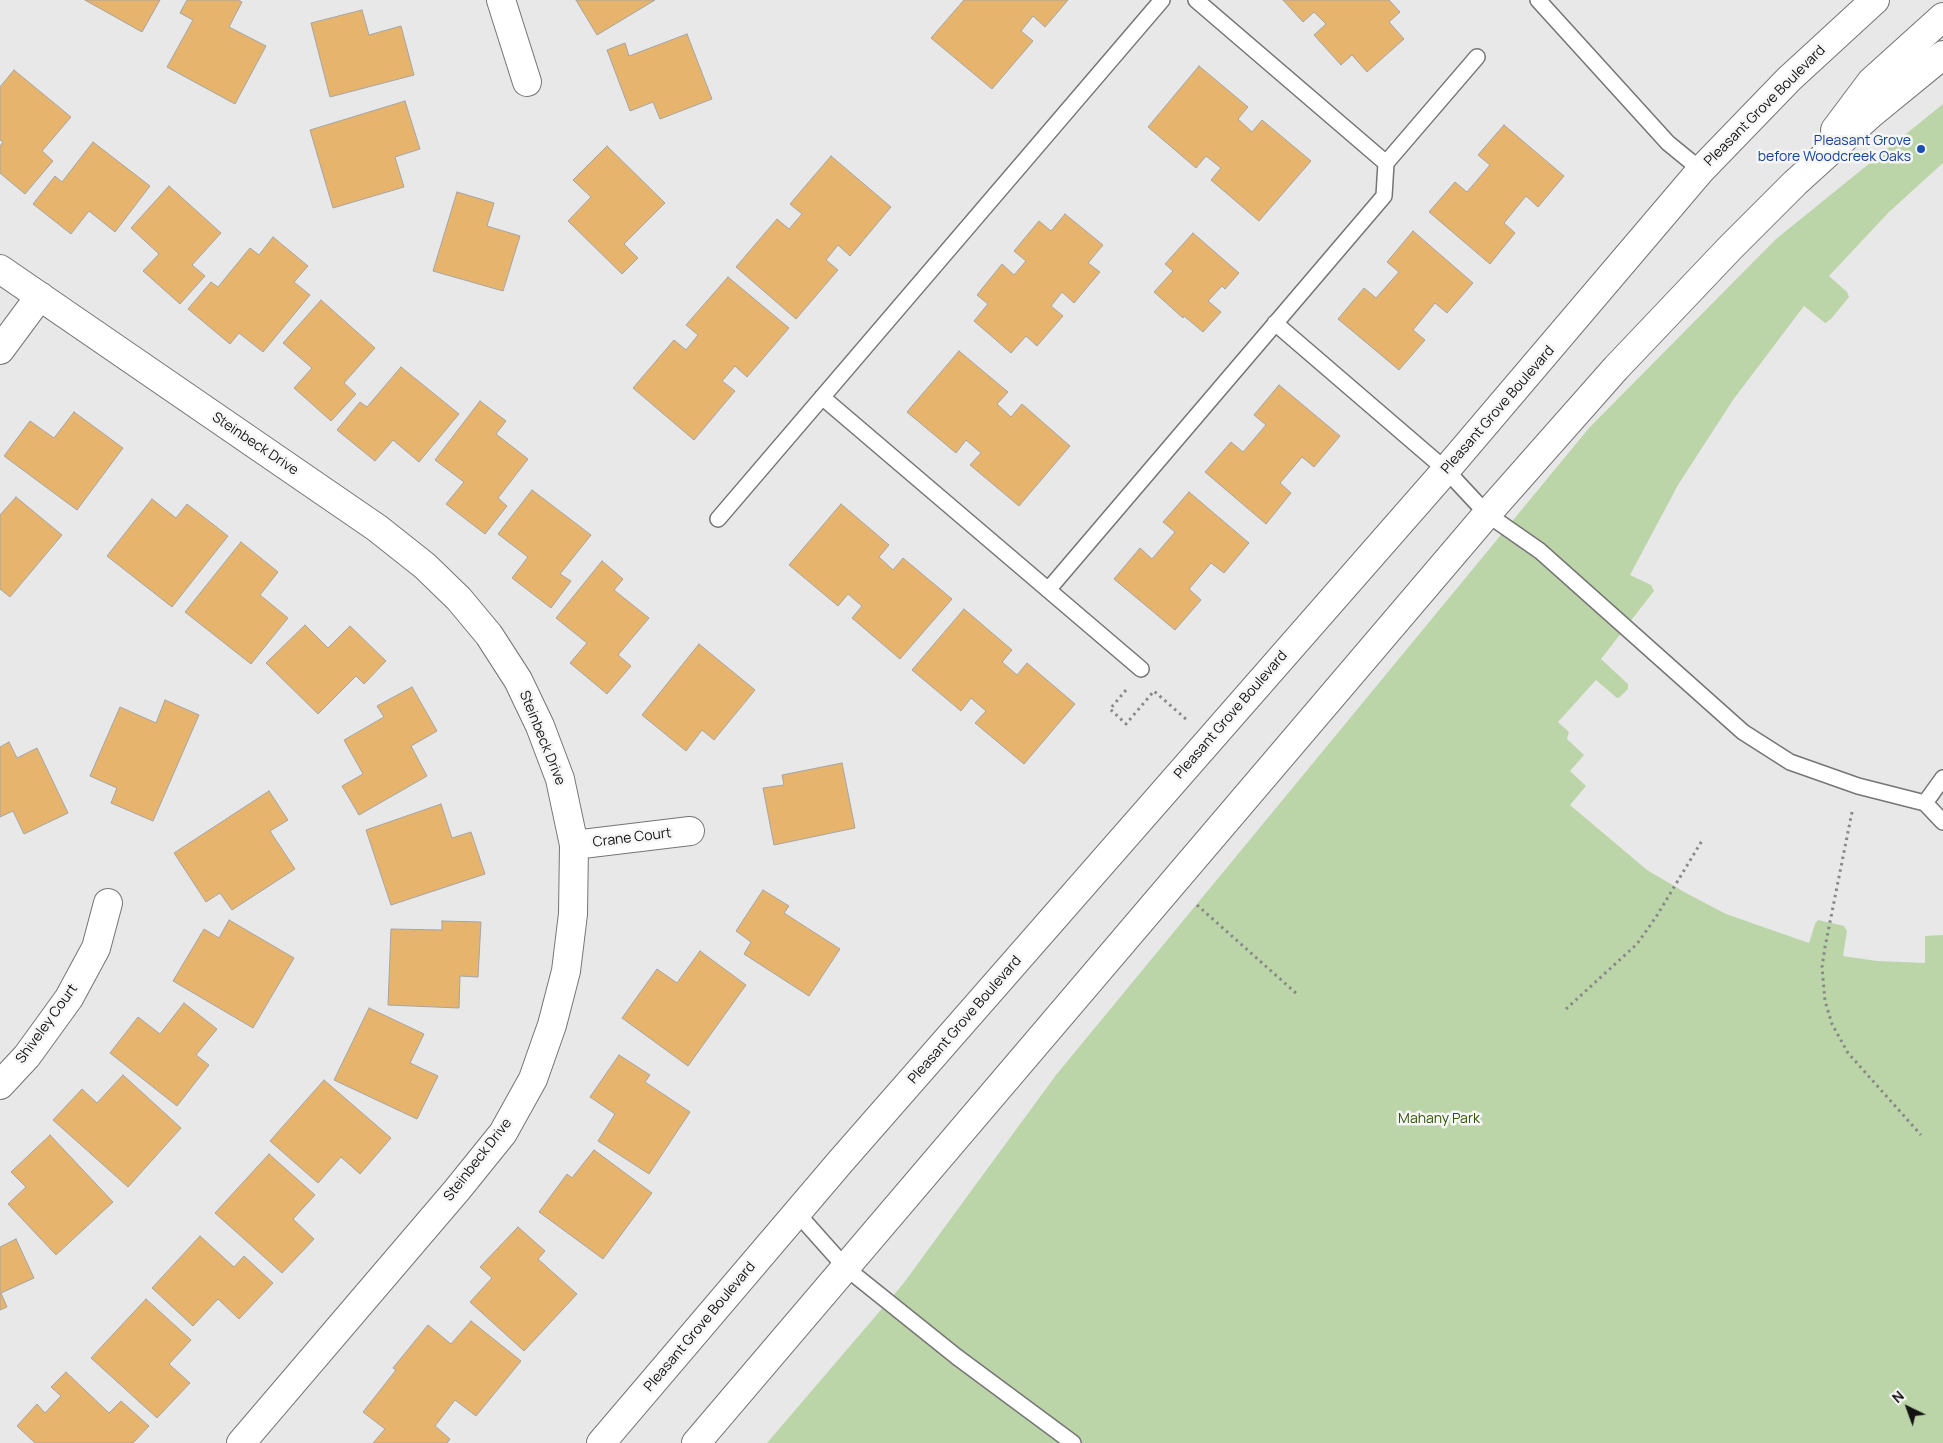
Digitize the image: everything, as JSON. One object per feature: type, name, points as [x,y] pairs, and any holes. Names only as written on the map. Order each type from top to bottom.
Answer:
[{"type":"main road","points":[[501,0],[527,82]]},
{"type":"main road","name":"Pleasant Grove Boulevard","points":[[601,1443],[797,1213],[1446,470],[1701,170],[1789,78],[1875,0]]},
{"type":"main road","points":[[1795,183],[1871,82],[1943,17]]},
{"type":"main road","points":[[696,1443],[1488,514],[1616,368],[1795,183],[1871,114],[1943,55]]},
{"type":"main road","name":"Steinbeck Drive","points":[[0,269],[377,528],[425,566],[459,599],[489,635],[518,680],[540,726],[560,779],[574,845],[573,914],[566,971],[552,1025],[533,1079],[503,1133],[241,1443]]},
{"type":"main road","points":[[0,350],[40,296]]},
{"type":"main road","name":"Crane Court","points":[[574,845],[690,831]]},
{"type":"main road","name":"Shiveley Court","points":[[0,1085],[27,1056],[70,998],[96,948],[108,903]]},
{"type":"lane","points":[[718,519],[1162,0]]},
{"type":"lane","points":[[1196,0],[1386,162]]},
{"type":"lane","points":[[1538,0],[1668,143],[1701,170]]},
{"type":"lane","points":[[1048,590],[1384,196],[1386,162],[1477,57]]},
{"type":"lane","points":[[1275,323],[1446,470],[1488,514],[1540,552],[1742,732],[1790,762],[1858,786],[1925,803],[1943,822]]},
{"type":"lane","points":[[822,397],[1141,669]]},
{"type":"lane","points":[[1925,803],[1943,778]]},
{"type":"lane","points":[[797,1213],[846,1268],[957,1357],[1073,1443]]},
{"type":"path","points":[[1141,669],[1110,709],[1126,724],[1154,691],[1210,740]]},
{"type":"path","points":[[1858,786],[1825,947],[1822,967],[1825,1001],[1832,1024],[1848,1053],[1921,1135]]},
{"type":"path","points":[[1566,1009],[1637,944],[1656,917],[1703,840]]},
{"type":"path","points":[[1173,884],[1297,994]]},
{"type":"green space","name":"Mahany Park","points":[[1943,104],[1943,163],[1889,212],[1829,276],[1847,292],[1849,297],[1831,319],[1825,323],[1804,306],[1733,400],[1678,485],[1630,575],[1651,585],[1654,591],[1601,659],[1628,684],[1628,689],[1617,698],[1596,680],[1558,722],[1569,732],[1567,739],[1584,755],[1570,771],[1586,786],[1570,805],[1647,870],[1686,893],[1726,914],[1809,943],[1818,920],[1844,926],[1847,931],[1843,956],[1877,961],[1925,963],[1925,936],[1943,935],[1943,1443],[767,1443],[903,1284],[1056,1075],[1589,428],[1776,239]]},
{"type":"building","points":[[85,0],[160,0],[142,32]]},
{"type":"building","points":[[187,0],[238,0],[242,2],[229,27],[266,46],[235,104],[167,67],[193,20],[180,13]]},
{"type":"building","points":[[576,0],[655,0],[597,35]]},
{"type":"building","points":[[964,0],[1068,0],[1045,27],[1033,16],[1021,31],[1033,41],[992,89],[931,38]]},
{"type":"building","points":[[1283,0],[1389,0],[1400,12],[1389,22],[1404,39],[1367,72],[1352,55],[1341,65],[1314,35],[1326,24],[1314,12],[1303,22]]},
{"type":"building","points":[[362,10],[369,35],[401,26],[414,75],[330,97],[311,23]]},
{"type":"building","points":[[687,34],[712,99],[660,119],[653,102],[630,111],[607,50],[625,43],[629,56]]},
{"type":"building","points":[[1199,66],[1248,107],[1238,119],[1252,132],[1262,120],[1311,161],[1259,221],[1211,180],[1221,168],[1206,156],[1196,168],[1148,127]]},
{"type":"building","points":[[14,70],[71,117],[42,151],[53,161],[25,194],[0,173],[0,146],[3,142],[0,140],[0,87]]},
{"type":"building","points":[[405,101],[420,149],[395,157],[404,187],[333,208],[310,130]]},
{"type":"building","points":[[1504,125],[1564,176],[1538,207],[1526,196],[1504,223],[1515,233],[1490,264],[1429,212],[1455,182],[1467,192],[1490,165],[1478,155]]},
{"type":"building","points":[[93,142],[150,186],[115,232],[89,211],[71,234],[33,204],[55,176],[62,182]]},
{"type":"building","points":[[607,146],[665,203],[624,244],[638,258],[622,274],[568,221],[591,197],[573,180]]},
{"type":"building","points":[[831,156],[891,207],[850,256],[838,245],[826,260],[838,270],[796,319],[736,267],[777,219],[789,229],[802,214],[790,204]]},
{"type":"building","points":[[169,186],[221,233],[192,265],[205,276],[180,304],[143,271],[159,254],[131,228]]},
{"type":"building","points":[[457,192],[494,203],[487,226],[520,236],[503,291],[433,271]]},
{"type":"building","points":[[1065,214],[1103,245],[1088,263],[1100,272],[1074,303],[1062,292],[1051,306],[1063,316],[1037,346],[1026,336],[1011,353],[974,321],[988,304],[977,295],[1002,264],[1014,275],[1026,261],[1014,251],[1039,221],[1051,231]]},
{"type":"building","points":[[1413,231],[1473,283],[1447,313],[1435,303],[1413,330],[1425,340],[1399,370],[1338,319],[1364,288],[1376,298],[1399,272],[1387,262]]},
{"type":"building","points":[[1193,233],[1239,273],[1225,289],[1222,286],[1208,301],[1221,312],[1203,332],[1184,316],[1183,318],[1154,292],[1173,271],[1165,264]]},
{"type":"building","points":[[273,237],[308,266],[294,282],[310,295],[263,352],[239,333],[230,344],[188,309],[211,282],[218,287],[250,248],[259,255]]},
{"type":"building","points":[[728,277],[789,328],[747,377],[735,366],[722,381],[735,391],[694,440],[633,388],[674,340],[686,350],[698,335],[686,325]]},
{"type":"building","points":[[321,300],[375,348],[344,383],[356,394],[331,421],[294,388],[312,368],[283,343]]},
{"type":"building","points":[[959,351],[1008,392],[997,404],[1011,417],[1022,404],[1070,446],[1019,506],[970,465],[981,453],[966,440],[956,453],[907,412]]},
{"type":"building","points":[[401,367],[459,414],[419,462],[393,440],[375,461],[337,430],[360,402],[367,407]]},
{"type":"building","points":[[1279,385],[1340,436],[1314,467],[1302,457],[1280,483],[1291,493],[1266,524],[1205,472],[1231,442],[1243,452],[1266,425],[1254,415]]},
{"type":"building","points":[[480,401],[506,421],[496,434],[528,459],[498,498],[507,506],[485,534],[446,504],[464,482],[435,460]]},
{"type":"building","points":[[74,412],[123,448],[77,510],[4,456],[30,421],[54,438]]},
{"type":"building","points":[[532,490],[591,535],[560,574],[571,581],[551,608],[512,578],[528,557],[498,534]]},
{"type":"building","points":[[1189,492],[1249,543],[1224,573],[1211,563],[1189,589],[1201,600],[1175,630],[1114,579],[1140,548],[1152,559],[1175,532],[1163,522]]},
{"type":"building","points":[[16,497],[62,535],[10,597],[0,589],[0,515]]},
{"type":"building","points":[[152,499],[176,518],[187,504],[228,536],[172,607],[107,556]]},
{"type":"building","points":[[841,504],[889,545],[879,557],[893,570],[903,558],[952,599],[900,659],[852,618],[862,606],[848,594],[838,606],[789,565]]},
{"type":"building","points":[[241,542],[278,572],[260,595],[288,618],[251,664],[185,612]]},
{"type":"building","points":[[602,561],[623,579],[614,590],[649,618],[618,655],[631,666],[607,694],[570,663],[587,643],[556,618]]},
{"type":"building","points":[[964,609],[1012,650],[1002,662],[1017,675],[1027,663],[1075,704],[1024,764],[975,723],[986,711],[971,698],[961,711],[912,670]]},
{"type":"building","points":[[305,625],[328,648],[350,626],[386,661],[364,684],[356,676],[318,714],[266,663]]},
{"type":"building","points":[[699,644],[755,690],[714,740],[702,730],[686,751],[642,715]]},
{"type":"building","points":[[412,687],[437,731],[411,746],[427,776],[359,815],[342,786],[363,774],[344,740],[384,717],[377,706]]},
{"type":"building","points":[[165,700],[199,715],[153,821],[111,803],[117,788],[90,776],[120,707],[156,723]]},
{"type":"building","points":[[9,742],[17,758],[37,748],[68,813],[24,834],[13,811],[0,817],[0,747]]},
{"type":"building","points":[[842,763],[855,828],[774,845],[763,788],[784,785],[782,775]]},
{"type":"building","points":[[269,791],[288,820],[270,831],[295,869],[232,910],[220,893],[206,902],[174,853]]},
{"type":"building","points":[[441,804],[452,838],[471,832],[485,874],[391,905],[366,830]]},
{"type":"building","points":[[763,890],[789,906],[784,913],[840,949],[809,996],[744,954],[751,942],[736,931]]},
{"type":"building","points":[[229,920],[294,958],[253,1028],[173,981],[204,929],[219,938]]},
{"type":"building","points":[[442,921],[481,922],[478,977],[460,976],[459,1008],[388,1005],[391,929],[442,930]]},
{"type":"building","points":[[700,951],[746,985],[688,1066],[622,1018],[657,969],[677,983]]},
{"type":"building","points":[[184,1003],[217,1029],[196,1055],[209,1065],[177,1106],[110,1053],[138,1017],[160,1034]]},
{"type":"building","points":[[369,1008],[424,1034],[410,1063],[438,1076],[417,1119],[334,1080]]},
{"type":"building","points":[[619,1055],[650,1075],[645,1082],[690,1112],[649,1174],[598,1141],[615,1114],[590,1097]]},
{"type":"building","points":[[123,1075],[181,1128],[128,1187],[53,1120],[82,1089],[97,1103]]},
{"type":"building","points":[[324,1080],[391,1138],[360,1174],[341,1157],[318,1183],[270,1141]]},
{"type":"building","points":[[50,1135],[113,1202],[56,1255],[8,1204],[26,1187],[11,1172]]},
{"type":"building","points":[[594,1150],[652,1193],[603,1259],[539,1212],[567,1174],[572,1178]]},
{"type":"building","points":[[269,1154],[315,1195],[293,1219],[314,1239],[282,1273],[215,1213]]},
{"type":"building","points":[[518,1227],[545,1251],[538,1259],[577,1294],[524,1351],[470,1302],[492,1278],[480,1267]]},
{"type":"building","points":[[200,1236],[234,1267],[244,1256],[273,1283],[239,1319],[218,1299],[193,1326],[152,1288]]},
{"type":"building","points":[[16,1239],[34,1278],[1,1293],[7,1307],[0,1310],[0,1247]]},
{"type":"building","points":[[146,1299],[191,1340],[169,1364],[190,1383],[157,1418],[91,1358]]},
{"type":"building","points":[[471,1321],[521,1361],[476,1416],[455,1400],[435,1426],[450,1439],[447,1443],[373,1443],[385,1429],[363,1412],[396,1370],[393,1368],[428,1325],[451,1344]]},
{"type":"building","points":[[66,1372],[109,1413],[121,1401],[149,1426],[133,1443],[35,1443],[17,1426],[37,1404],[45,1413],[61,1396],[51,1387]]},
{"type":"place","name":"Pleasant Grove before Woodcreek Oaks","points":[[1921,149]]}]
